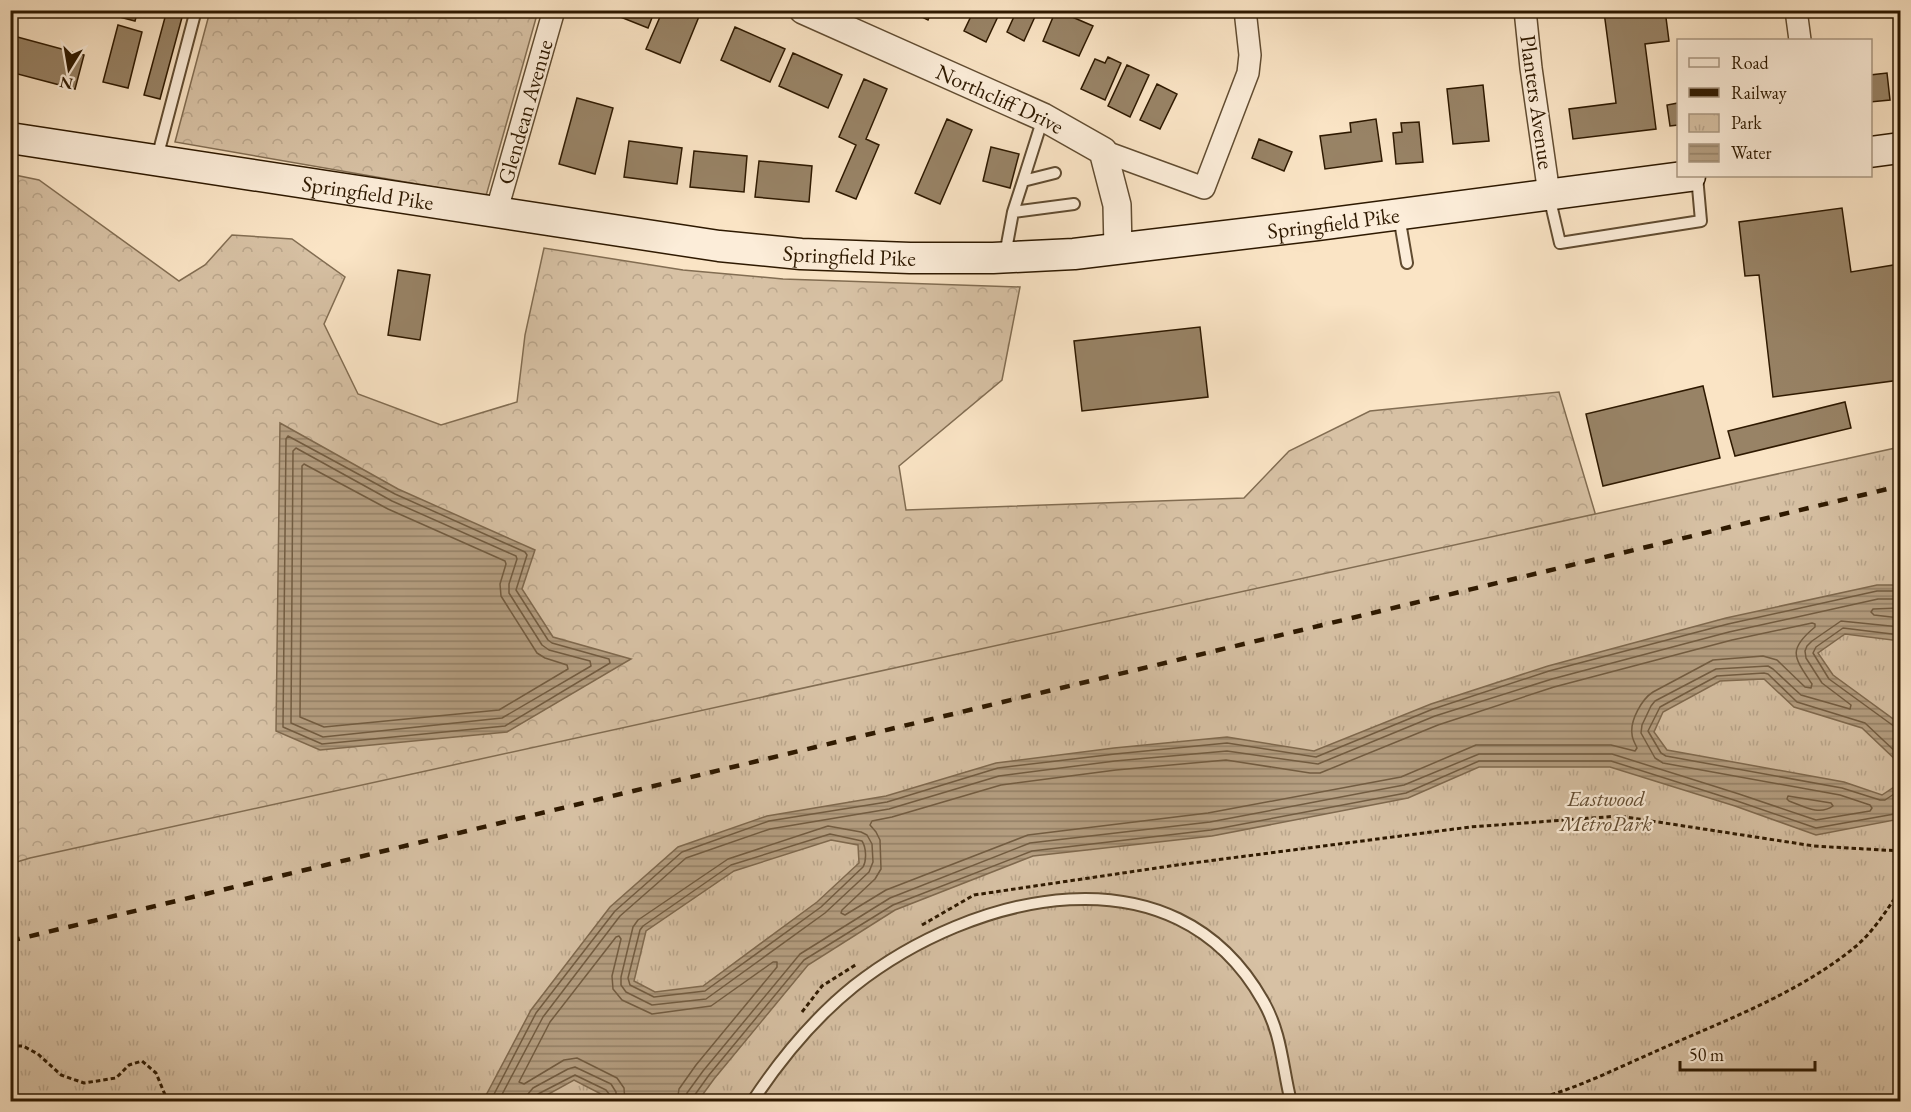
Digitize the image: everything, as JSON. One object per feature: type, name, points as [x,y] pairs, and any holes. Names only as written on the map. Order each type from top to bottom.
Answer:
[{"type":"main road","name":"Springfield Pike","points":[[10,138],[719,246],[801,254],[910,258],[1005,257],[1118,249],[1682,177]]},
{"type":"main road","points":[[1872,152],[1900,148]]},
{"type":"street","name":"Glendean Avenue","points":[[496,213],[554,10]]},
{"type":"street","name":"Northcliff Drive","points":[[803,10],[1043,117],[1103,151]]},
{"type":"street","points":[[1103,151],[1204,188],[1248,73],[1250,55],[1245,10]]},
{"type":"street","name":"Planters Avenue","points":[[1525,10],[1549,194]]},
{"type":"street","points":[[1796,10],[1800,39]]},
{"type":"street","points":[[1103,151],[1117,205],[1118,249]]},
{"type":"lane","points":[[157,160],[196,10]]},
{"type":"lane","points":[[1005,257],[1013,212],[1043,117]]},
{"type":"lane","points":[[1023,181],[1055,173]]},
{"type":"lane","points":[[1549,194],[1560,243],[1701,221],[1697,177]]},
{"type":"lane","points":[[1013,212],[1074,204]]},
{"type":"lane","points":[[1399,214],[1407,263]]},
{"type":"lane","points":[[752,1101],[771,1072],[796,1041],[853,987],[885,963],[951,928],[996,913],[1061,900],[1098,898],[1132,902],[1157,909],[1188,924],[1214,942],[1233,960],[1250,980],[1275,1027],[1291,1101]]},
{"type":"path","points":[[913,931],[974,895],[1177,865],[1470,827],[1619,816],[1814,846],[1900,851]]},
{"type":"path","points":[[1522,1101],[1576,1085],[1766,1002],[1832,964],[1857,945],[1879,922],[1900,890]]},
{"type":"path","points":[[802,1012],[822,986],[862,961]]},
{"type":"path","points":[[10,1046],[22,1046],[38,1054],[61,1075],[84,1083],[116,1078],[129,1065],[142,1061],[156,1073],[168,1101]]},
{"type":"green space","points":[[210,11],[538,11],[486,196],[175,142]]},
{"type":"green space","points":[[10,174],[39,180],[179,281],[205,265],[232,235],[292,239],[345,277],[324,324],[358,394],[441,425],[517,402],[525,335],[544,248],[683,270],[783,279],[1020,287],[1002,380],[899,466],[906,510],[1244,498],[1289,451],[1370,411],[1559,392],[1604,543],[11,927]]},
{"type":"green space","name":"Eastwood MetroPark","points":[[1900,447],[1900,1101],[11,1101],[10,864]]},
{"type":"water","points":[[280,423],[398,489],[535,550],[522,589],[553,637],[631,659],[507,732],[320,750],[276,731]]},
{"type":"water","points":[[1877,585],[1900,585],[1900,641],[1845,634],[1818,653],[1833,675],[1900,724],[1900,764],[1900,819],[1816,835],[1735,806],[1610,767],[1479,767],[1408,798],[1212,836],[1033,856],[895,910],[808,965],[698,1101],[603,1101],[603,1095],[574,1080],[536,1101],[483,1101],[531,1010],[610,907],[678,847],[767,816],[886,796],[996,763],[1227,737],[1314,751],[1431,704],[1548,666],[1726,618]],"holes":[[[1764,679],[1794,707],[1862,728],[1900,764],[1897,785],[1882,795],[1844,782],[1667,750],[1654,732],[1663,712],[1720,681]],[[831,840],[858,845],[859,863],[817,902],[703,986],[655,992],[634,981],[646,931],[734,871]]]},
{"type":"building","points":[[109,10],[138,10],[135,21],[108,14]]},
{"type":"building","points":[[167,10],[184,10],[160,99],[144,95]]},
{"type":"building","points":[[603,10],[655,10],[648,28]]},
{"type":"building","points":[[663,10],[693,10],[700,14],[680,63],[646,49]]},
{"type":"building","points":[[908,10],[932,10],[928,20]]},
{"type":"building","points":[[974,10],[1001,10],[986,42],[964,31]]},
{"type":"building","points":[[1017,10],[1038,10],[1024,41],[1007,32]]},
{"type":"building","points":[[1056,10],[1093,26],[1079,56],[1043,41]]},
{"type":"building","points":[[1280,10],[1313,10],[1313,11],[1281,15]]},
{"type":"building","points":[[1665,10],[1669,41],[1645,44],[1656,129],[1573,139],[1569,109],[1616,103],[1604,12]]},
{"type":"building","points":[[118,25],[142,32],[128,88],[103,82]]},
{"type":"building","points":[[735,27],[785,49],[770,82],[721,60]]},
{"type":"building","points":[[10,35],[84,55],[75,89],[10,72]]},
{"type":"building","points":[[793,53],[842,75],[828,108],[779,86]]},
{"type":"building","points":[[1108,57],[1121,63],[1105,100],[1081,89],[1095,59],[1105,63]]},
{"type":"building","points":[[1127,65],[1149,75],[1130,117],[1108,106]]},
{"type":"building","points":[[1887,73],[1890,100],[1872,102],[1872,75]]},
{"type":"building","points":[[1900,74],[1900,102],[1897,102],[1894,75]]},
{"type":"building","points":[[864,79],[887,89],[866,139],[879,145],[856,199],[836,191],[856,145],[839,137]]},
{"type":"building","points":[[1157,84],[1177,94],[1160,129],[1140,120]]},
{"type":"building","points":[[1483,85],[1489,141],[1453,144],[1447,89]]},
{"type":"building","points":[[577,98],[613,108],[595,174],[559,164]]},
{"type":"building","points":[[1677,103],[1677,125],[1670,126],[1667,105]]},
{"type":"building","points":[[947,119],[972,130],[940,204],[915,193]]},
{"type":"building","points":[[1376,119],[1382,161],[1325,169],[1320,136],[1351,132],[1350,123]]},
{"type":"building","points":[[1419,122],[1423,162],[1396,164],[1393,133],[1402,132],[1401,123]]},
{"type":"building","points":[[1259,139],[1292,152],[1284,171],[1252,158]]},
{"type":"building","points":[[629,141],[682,148],[677,184],[624,177]]},
{"type":"building","points":[[991,147],[1019,154],[1010,188],[983,181]]},
{"type":"building","points":[[694,151],[747,156],[744,192],[690,187]]},
{"type":"building","points":[[759,161],[812,166],[809,202],[755,197]]},
{"type":"building","points":[[1842,208],[1851,272],[1900,264],[1900,380],[1773,397],[1759,275],[1745,276],[1739,222]]},
{"type":"building","points":[[398,270],[430,275],[420,340],[388,335]]},
{"type":"building","points":[[1200,327],[1208,397],[1082,411],[1074,341]]},
{"type":"building","points":[[1703,386],[1720,458],[1603,486],[1586,414]]},
{"type":"building","points":[[1845,402],[1851,428],[1735,456],[1728,431]]},
{"type":"railway","points":[[10,941],[1900,486]]}]
